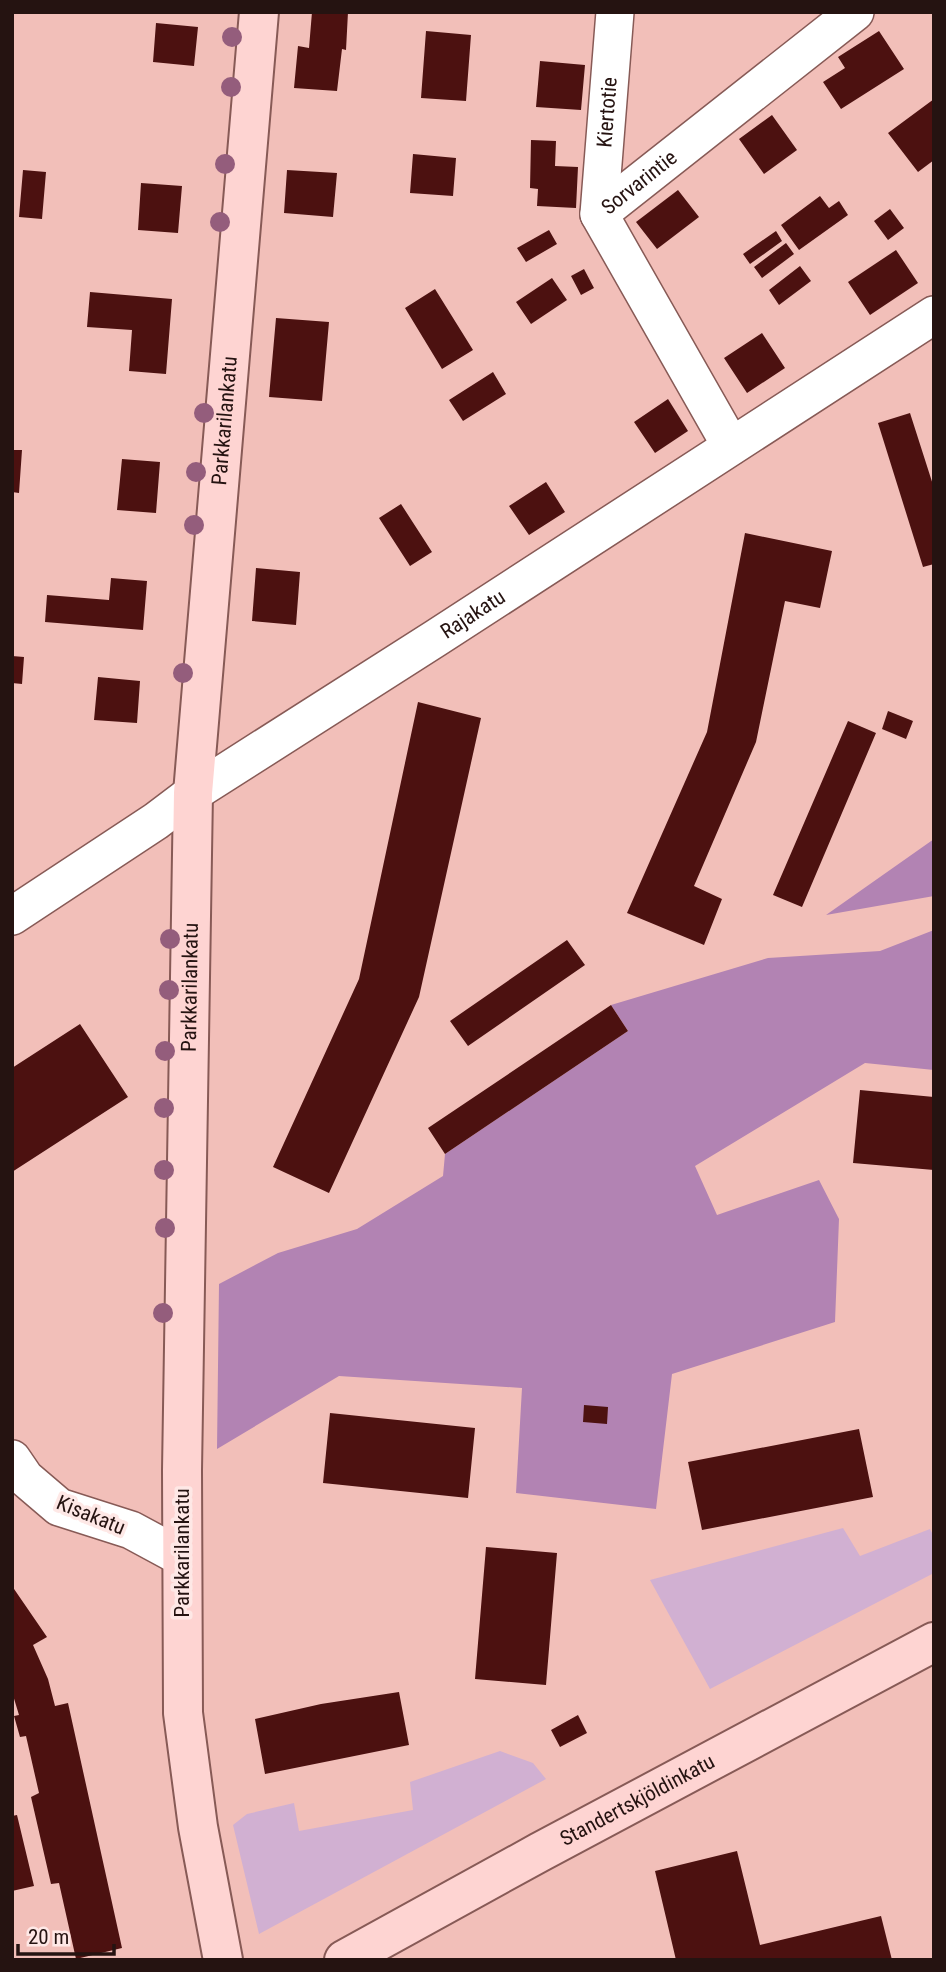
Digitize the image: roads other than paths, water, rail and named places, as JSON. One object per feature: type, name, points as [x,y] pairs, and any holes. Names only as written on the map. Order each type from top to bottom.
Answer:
[{"type":"street","name":"Parkkarilankatu","points":[[223,1960],[198,1826],[183,1713],[181,1557],[193,793],[259,12]]},
{"type":"street","name":"Kiertotie","points":[[599,214],[615,12]]},
{"type":"street","name":"Sorvarintie","points":[[731,446],[599,214],[855,12]]},
{"type":"street","name":"Rajakatu","points":[[12,916],[156,821],[193,793],[934,315]]},
{"type":"street","name":"Kisakatu","points":[[12,1459],[25,1479],[59,1507],[131,1530],[181,1557]]},
{"type":"street","name":"Standertskjöldinkatu","points":[[344,1960],[934,1642]]}]
